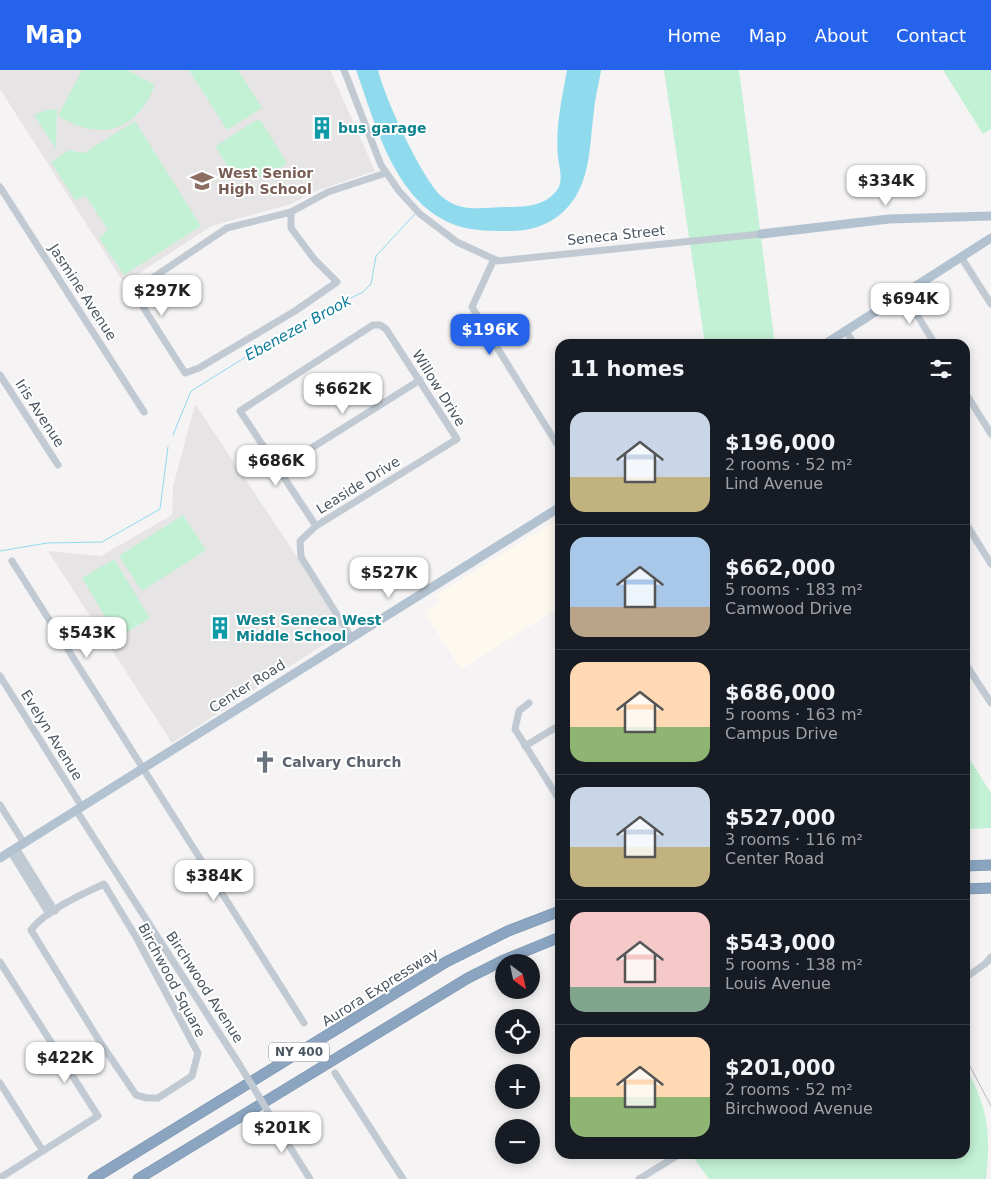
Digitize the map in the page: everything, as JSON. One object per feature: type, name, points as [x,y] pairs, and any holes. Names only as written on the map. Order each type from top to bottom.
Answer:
[{"type":"highway","points":[[970,866],[991,865]]},
{"type":"highway","points":[[970,889],[991,889]]},
{"type":"highway","name":"Aurora Expressway","points":[[93,1179],[446,962],[508,931],[555,913]]},
{"type":"highway","name":"NY 400","points":[[138,1179],[453,986],[504,960],[555,939]]},
{"type":"main road","name":"Seneca Street","points":[[761,234],[889,218],[991,216]]},
{"type":"main road","points":[[833,339],[991,238]]},
{"type":"main road","name":"Center Road","points":[[0,858],[555,510]]},
{"type":"street","name":"Seneca Street","points":[[344,70],[381,165],[399,191],[420,214],[457,242],[498,261],[761,234]]},
{"type":"street","points":[[291,212],[291,228],[314,258],[336,282],[281,320],[199,368],[185,372],[133,291],[227,228],[291,212],[328,192],[386,173]]},
{"type":"street","name":"Jasmine Avenue","points":[[0,187],[144,412]]},
{"type":"street","points":[[961,257],[991,304]]},
{"type":"street","points":[[494,258],[472,307],[555,441]]},
{"type":"street","points":[[904,294],[932,339]]},
{"type":"street","name":"Willow Drive","points":[[278,469],[240,411],[373,326],[380,325],[389,333],[457,439],[413,465]]},
{"type":"street","points":[[846,331],[851,339]]},
{"type":"street","name":"Iris Avenue","points":[[0,375],[58,465]]},
{"type":"street","points":[[316,526],[278,469],[420,380]]},
{"type":"street","points":[[970,400],[991,434]]},
{"type":"street","name":"Leaside Drive","points":[[351,637],[300,557],[300,541],[316,526],[413,465]]},
{"type":"street","points":[[970,530],[991,564]]},
{"type":"street","points":[[12,561],[304,1023]]},
{"type":"street","points":[[970,671],[991,703]]},
{"type":"street","name":"Evelyn Avenue","points":[[0,676],[79,808]]},
{"type":"street","points":[[529,703],[519,711],[515,729],[555,793]]},
{"type":"street","points":[[525,746],[555,728]]},
{"type":"street","points":[[0,805],[17,847],[52,912]]},
{"type":"street","name":"Birchwood Avenue","points":[[79,808],[310,1179]]},
{"type":"street","name":"Birchwood Square","points":[[104,884],[136,937],[198,1053],[192,1076],[158,1098],[136,1095],[100,1042],[31,930],[36,923],[52,912],[104,884]]},
{"type":"street","points":[[970,974],[985,964],[991,957]]},
{"type":"street","points":[[0,963],[98,1116],[0,1178]]},
{"type":"street","points":[[335,1073],[403,1179]]},
{"type":"street","points":[[0,1083],[43,1151]]},
{"type":"street","points":[[639,1179],[672,1159]]},
{"type":"shaded area","name":"West Senior High School","points":[[0,70],[330,70],[375,171],[316,191],[291,204],[212,226],[124,283],[0,89]]},
{"type":"shaded area","points":[[195,404],[346,630],[172,743],[48,551],[101,556],[172,515],[173,487]]},
{"type":"shaded area","points":[[555,521],[555,610],[461,669],[424,612],[440,602],[436,595]]},
{"type":"green space","points":[[82,70],[127,70],[155,85],[138,114],[127,122],[115,128],[102,130],[88,128],[73,124],[58,116]]},
{"type":"green space","points":[[189,70],[238,70],[262,108],[227,130]]},
{"type":"green space","points":[[664,70],[739,70],[774,339],[704,339]]},
{"type":"green space","points":[[943,70],[991,70],[991,129],[983,134]]},
{"type":"green space","points":[[57,109],[56,149],[34,115]]},
{"type":"green space","points":[[256,120],[261,121],[287,163],[266,175],[246,177],[229,167],[216,146]]},
{"type":"green space","points":[[135,121],[201,226],[124,275],[99,238],[108,230],[86,196],[75,200],[51,162],[69,150],[84,153]]},
{"type":"green space","points":[[183,515],[206,550],[142,591],[119,556]]},
{"type":"green space","points":[[114,559],[150,618],[118,638],[82,578]]},
{"type":"green space","points":[[970,760],[991,793],[991,828],[970,829]]},
{"type":"green space","points":[[970,1075],[983,1107],[988,1133],[986,1179],[709,1179],[694,1159],[970,1159]]},
{"type":"water","points":[[356,70],[378,70],[404,136],[423,171],[440,195],[456,205],[474,208],[533,205],[552,196],[560,182],[557,136],[567,70],[601,70],[595,101],[588,163],[578,192],[566,209],[558,216],[550,222],[531,229],[490,231],[470,229],[436,216],[418,200],[403,182],[391,161],[380,138]]},
{"type":"waterway","name":"Ebenezer Brook","points":[[173,435],[191,391],[304,321],[363,292],[371,284],[376,256],[415,214]]},
{"type":"waterway","name":"Ebenezer Brook","points":[[0,551],[47,543],[102,542],[160,509],[168,447]]},
{"type":"railway","points":[[970,1066],[991,1106]]},
{"type":"place","name":"bus garage","points":[[322,128]]},
{"type":"place","name":"West Senior High School","points":[[202,181]]},
{"type":"place","name":"West Seneca West Middle School","points":[[220,628]]},
{"type":"place","name":"Calvary Church","points":[[265,762]]}]
